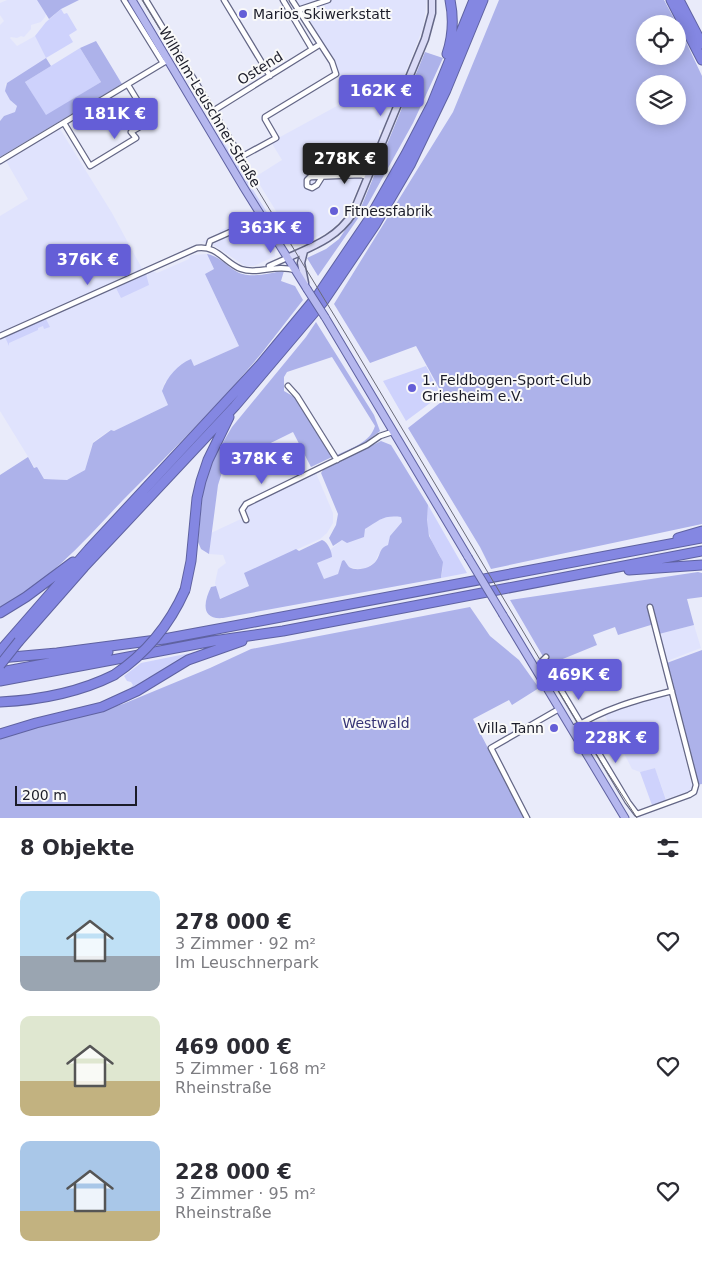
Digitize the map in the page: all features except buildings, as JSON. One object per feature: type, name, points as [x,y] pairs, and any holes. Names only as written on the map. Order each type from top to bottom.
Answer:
[{"type":"highway","points":[[432,104],[450,43],[453,21],[450,0]]},
{"type":"highway","points":[[0,651],[89,549],[260,365],[318,295],[368,221],[432,104],[474,0]]},
{"type":"highway","points":[[0,664],[84,566],[235,406],[324,302],[407,171],[460,60],[483,0]]},
{"type":"highway","points":[[671,0],[702,60]]},
{"type":"highway","points":[[679,0],[702,44]]},
{"type":"highway","points":[[684,0],[702,37]]},
{"type":"highway","points":[[0,702],[74,692],[101,682],[138,658],[154,641],[173,613],[185,590],[191,561],[197,498],[201,481],[208,460],[235,406]]},
{"type":"highway","points":[[640,550],[702,531]]},
{"type":"highway","points":[[0,658],[57,653],[164,639],[702,538]]},
{"type":"highway","points":[[0,613],[26,597],[89,549]]},
{"type":"highway","points":[[0,682],[213,641],[271,633],[702,551]]},
{"type":"highway","points":[[591,572],[702,565]]},
{"type":"highway","points":[[0,734],[28,725],[102,707],[137,691],[188,660],[271,633]]},
{"type":"highway","points":[[0,672],[125,649],[164,639]]},
{"type":"main road","name":"Wilhelm-Leuschner-Straße","points":[[132,0],[165,62],[325,317],[392,432],[572,729],[623,818]]},
{"type":"main road","points":[[288,258],[329,239],[344,225],[356,207],[428,30],[432,13],[432,0]]},
{"type":"main road","points":[[304,251],[301,263],[307,289]]},
{"type":"street","name":"Wilhelm-Leuschner-Straße","points":[[124,0],[165,62]]},
{"type":"street","name":"Wilhelm-Leuschner-Straße","points":[[146,0],[241,157],[276,138],[265,119],[266,117],[336,74],[334,66],[319,45]]},
{"type":"street","points":[[224,0],[270,76]]},
{"type":"street","points":[[283,0],[312,49]]},
{"type":"street","points":[[292,0],[319,45]]},
{"type":"street","points":[[298,10],[328,0]]},
{"type":"street","name":"Ostend","points":[[213,111],[319,45]]},
{"type":"street","points":[[0,161],[165,62]]},
{"type":"street","points":[[64,123],[90,166],[136,138],[131,132],[150,120],[128,85]]},
{"type":"street","points":[[322,177],[361,174],[368,177]]},
{"type":"street","points":[[208,248],[210,242],[253,222]]},
{"type":"street","points":[[0,336],[199,248],[208,248],[217,252],[239,268],[249,271],[281,267],[295,270]]},
{"type":"street","points":[[263,269],[288,258]]},
{"type":"street","points":[[288,386],[297,396],[337,460]]},
{"type":"street","points":[[246,520],[242,510],[246,504],[367,445],[380,436],[392,432]]},
{"type":"street","points":[[546,657],[543,660],[628,802],[638,814],[690,795],[694,792],[696,785],[650,607]]},
{"type":"street","points":[[572,729],[620,705],[672,692]]},
{"type":"street","points":[[526,818],[491,748],[559,709]]},
{"type":"shaded area","points":[[7,0],[37,0],[46,14],[45,17],[41,22],[31,25],[31,29],[24,37],[10,38],[17,46],[35,36],[46,58],[5,84],[10,100],[17,106],[15,112],[4,116],[0,121],[0,25],[4,21],[0,15],[0,3]]},
{"type":"shaded area","points":[[297,0],[427,0],[423,28],[383,129],[379,130],[379,138],[351,203],[333,228],[326,233],[297,245],[255,177],[282,160],[271,142],[346,101],[335,63]]},
{"type":"shaded area","points":[[61,9],[64,14],[67,13],[77,30],[69,35],[73,42],[46,58],[35,36],[46,22]]},
{"type":"shaded area","points":[[80,48],[101,82],[46,116],[25,82]]},
{"type":"shaded area","points":[[60,129],[112,213],[145,274],[153,271],[157,273],[189,259],[192,255],[207,254],[214,269],[205,274],[239,346],[194,366],[165,382],[162,390],[168,405],[114,431],[110,430],[93,442],[85,470],[67,480],[44,479],[37,467],[35,468],[0,411],[0,216],[28,199],[6,161]]},
{"type":"shaded area","points":[[222,140],[286,243],[284,244],[220,141]]},
{"type":"shaded area","points":[[254,215],[275,251],[275,256],[254,266],[245,266],[212,244],[202,242],[220,234],[219,231]]},
{"type":"shaded area","points":[[146,274],[149,285],[121,298],[116,288]]},
{"type":"shaded area","points":[[46,319],[50,327],[44,329],[43,326],[38,328],[38,330],[9,343],[9,346],[5,337]]},
{"type":"shaded area","name":"1. Feldbogen-Sport-Club Griesheim e.V.","points":[[426,366],[441,395],[406,421],[383,381]]},
{"type":"shaded area","points":[[316,473],[333,513],[333,523],[327,533],[320,539],[245,573],[249,586],[219,599],[215,583],[218,569],[226,563],[223,555],[209,554],[211,533],[243,518],[245,521],[250,519],[244,507]]},
{"type":"shaded area","points":[[428,505],[467,573],[441,578],[442,560],[428,529]]},
{"type":"shaded area","points":[[388,516],[401,517],[402,522],[390,536],[388,545],[378,555],[375,562],[366,568],[358,569],[349,567],[342,561],[338,574],[324,579],[316,563],[332,557],[330,550],[342,540]]},
{"type":"shaded area","points":[[694,625],[701,648],[667,661],[659,634]]},
{"type":"shaded area","points":[[205,650],[164,669],[126,693],[133,685],[124,676],[141,663]]},
{"type":"shaded area","points":[[665,696],[671,699],[692,786],[690,791],[666,799],[655,768],[640,772],[632,769],[604,714],[623,706]]},
{"type":"shaded area","points":[[655,768],[667,803],[653,808],[640,772]]},
{"type":"green space","points":[[37,0],[79,0],[61,9],[49,19]]},
{"type":"green space","points":[[499,0],[664,0],[672,15],[636,15],[636,65],[686,65],[686,42],[702,76],[702,524],[491,569],[480,547],[408,428],[445,399],[416,346],[370,363],[334,304],[453,112]]},
{"type":"green space","points":[[96,41],[122,84],[0,157],[0,121],[4,116],[15,112],[17,106],[10,100],[5,91],[7,83],[46,58],[51,66],[25,82],[46,115],[101,82],[80,48]]},
{"type":"green space","points":[[425,52],[443,58],[413,123],[368,204],[318,276],[307,258],[326,249],[339,239],[362,205]]},
{"type":"green space","points":[[207,254],[215,256],[234,270],[245,275],[284,271],[281,281],[295,286],[303,300],[261,354],[228,392],[80,545],[34,586],[0,607],[0,475],[28,457],[34,468],[37,467],[44,479],[67,480],[85,470],[93,443],[111,430],[114,431],[168,405],[162,391],[170,376],[182,364],[191,359],[194,366],[239,346],[205,274],[214,269]]},
{"type":"green space","points":[[316,322],[374,415],[380,431],[353,450],[337,455],[364,441],[373,432],[375,426],[332,357],[287,372],[284,377],[284,391],[296,398],[332,457],[311,467],[293,432],[224,466],[218,485],[209,554],[201,549],[198,542],[205,481],[212,461],[232,427],[306,337]]},
{"type":"green space","points":[[381,441],[391,445],[428,505],[429,536],[443,562],[441,578],[223,618],[210,616],[207,613],[206,603],[211,587],[216,586],[220,599],[249,586],[244,573],[296,549],[299,551],[322,540],[329,547],[332,557],[317,563],[324,579],[338,574],[344,560],[349,567],[356,569],[371,566],[374,563],[385,546],[388,545],[390,536],[402,522],[401,517],[382,519],[365,529],[364,537],[347,543],[342,540],[333,546],[329,538],[336,525],[338,514],[321,473],[323,470]]},
{"type":"green space","points":[[698,572],[702,573],[702,597],[687,599],[694,625],[659,634],[654,624],[618,635],[615,627],[593,635],[597,645],[548,665],[510,600]]},
{"type":"green space","name":"Westwald","points":[[470,607],[490,636],[519,660],[539,688],[512,705],[509,700],[473,719],[524,818],[0,818],[0,739],[123,704],[251,649]]},
{"type":"green space","points":[[702,650],[702,784],[696,785],[664,664]]},
{"type":"tram line","points":[[142,0],[345,333],[604,767],[637,818]]},
{"type":"place","name":"Marios Skiwerkstatt","points":[[243,14]]},
{"type":"place","name":"Fitnessfabrik","points":[[334,211]]},
{"type":"place","name":"1. Feldbogen-Sport-Club Griesheim e.V.","points":[[412,388]]},
{"type":"place","name":"Villa Tann","points":[[554,728]]}]
